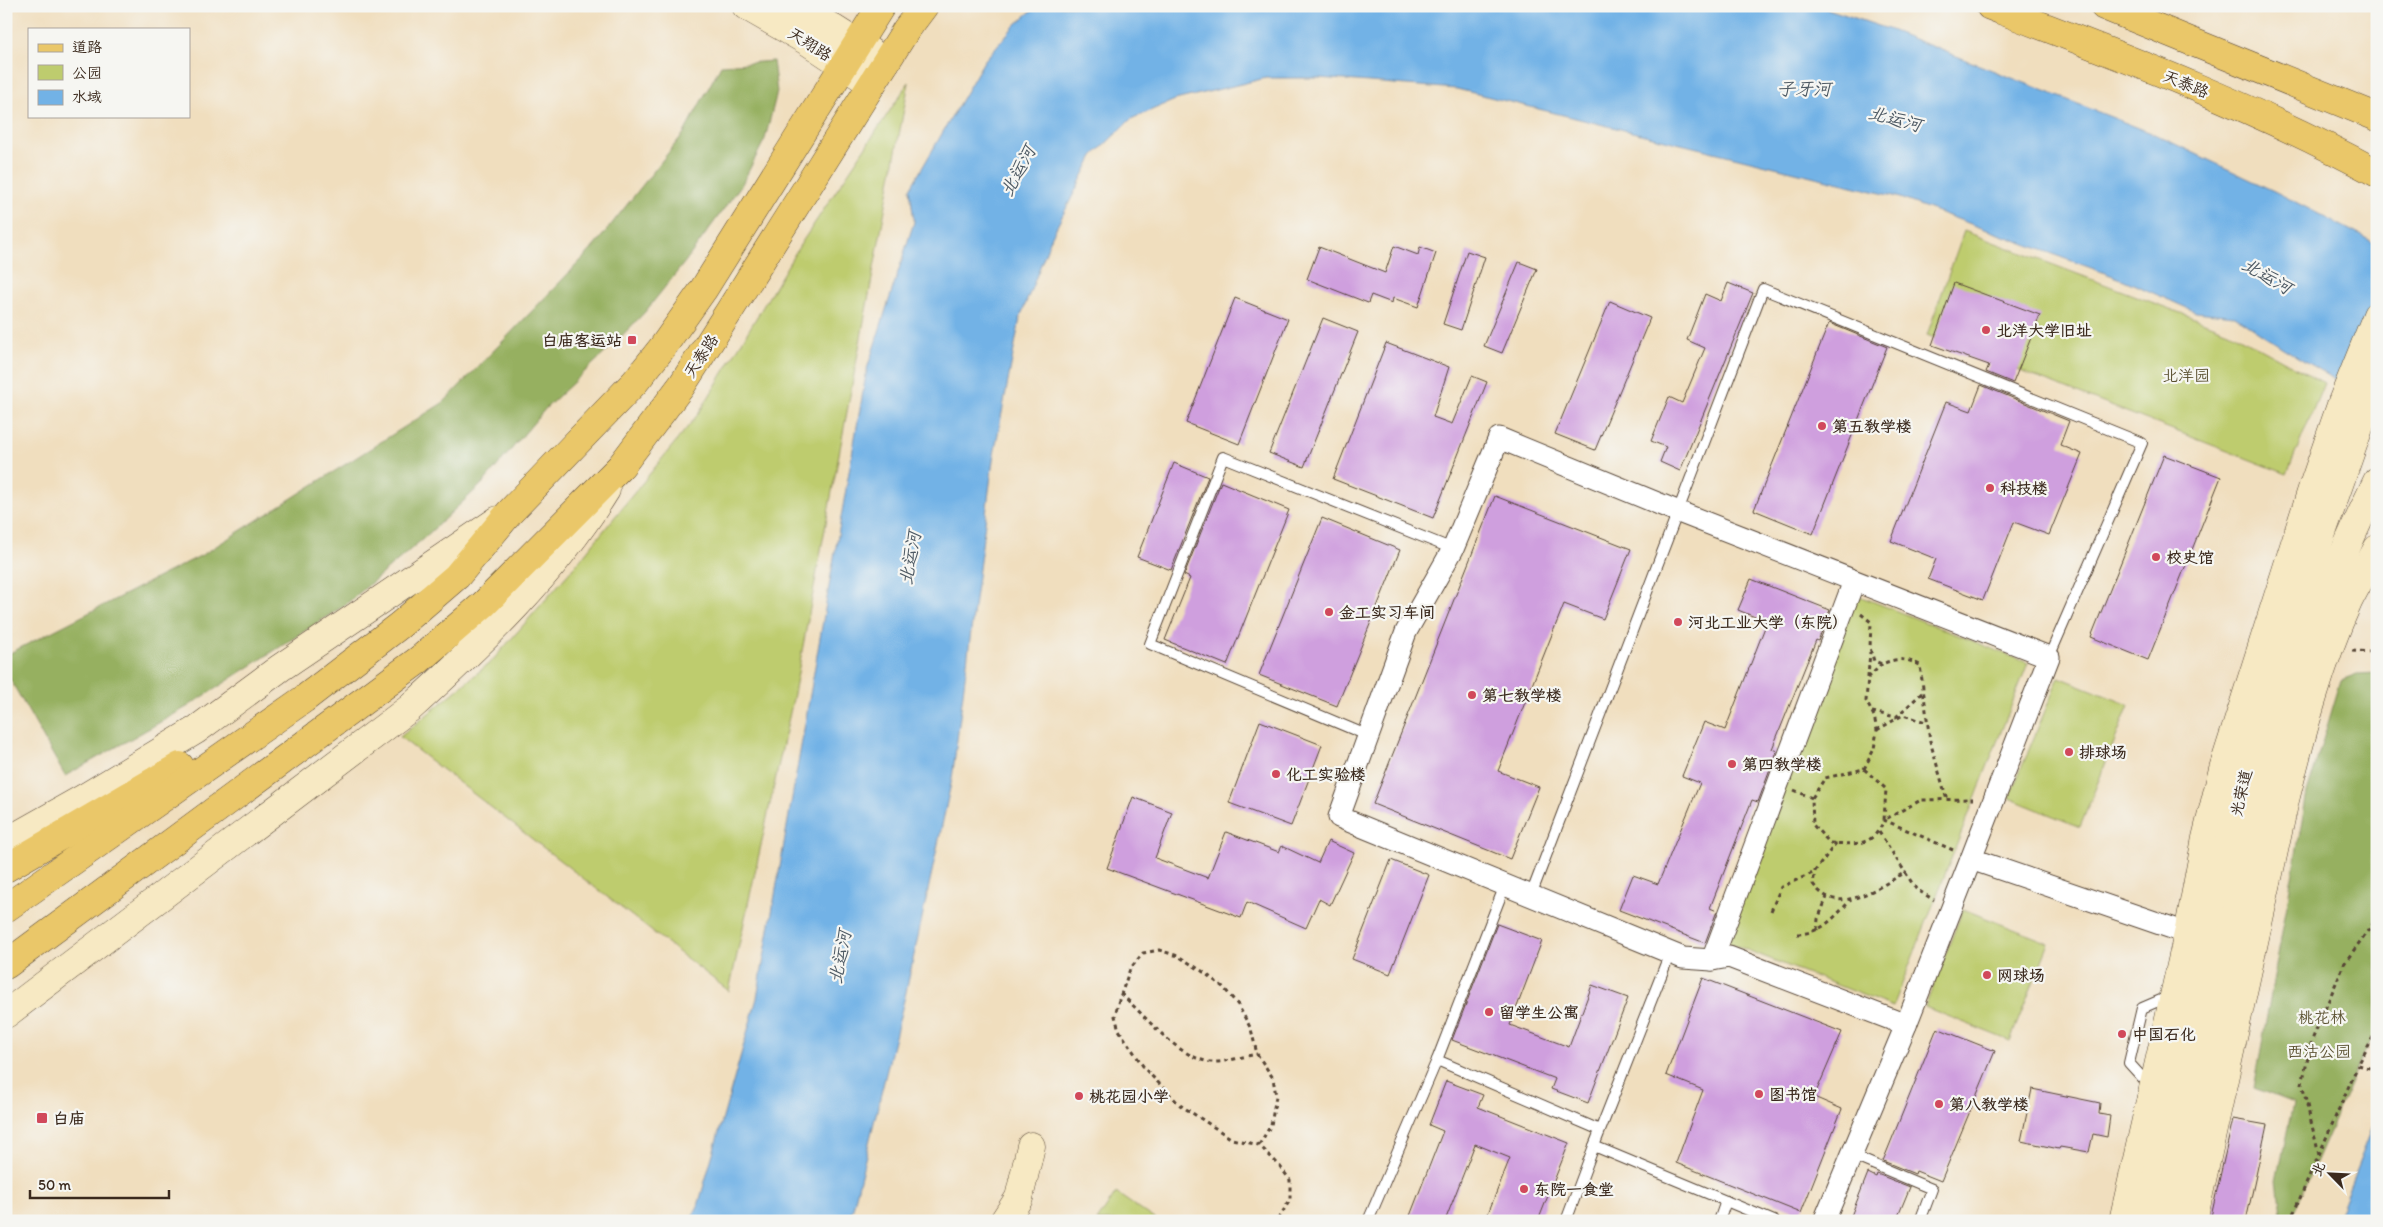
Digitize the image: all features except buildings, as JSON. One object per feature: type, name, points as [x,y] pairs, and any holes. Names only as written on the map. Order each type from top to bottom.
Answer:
[{"type":"main road","name":"天翔路","points":[[746,6],[844,65],[879,73]]},
{"type":"main road","name":"天翔路","points":[[798,6],[857,42],[879,73]]},
{"type":"main road","points":[[6,908],[304,699],[400,625],[457,576],[510,512],[635,382],[662,348],[709,282],[881,6]]},
{"type":"main road","name":"天泰路","points":[[6,965],[420,659],[484,604],[621,466],[687,376],[906,30],[924,6]]},
{"type":"main road","name":"天泰路","points":[[1990,6],[2229,101],[2277,122],[2377,173]]},
{"type":"main road","points":[[2104,6],[2377,117]]},
{"type":"main road","points":[[2352,408],[2377,315]]},
{"type":"main road","name":"光荣道","points":[[2173,1221],[2199,1082],[2219,944],[2231,832],[2259,719],[2352,408],[2377,377]]},
{"type":"main road","points":[[6,1014],[410,708],[522,602],[592,513],[621,466]]},
{"type":"main road","name":"光荣道","points":[[2147,1221],[2186,990],[2219,944],[2295,680],[2348,541],[2377,481]]},
{"type":"main road","points":[[6,842],[84,798],[196,730],[280,668],[510,512]]},
{"type":"main road","points":[[2193,1221],[2219,944],[2284,800],[2325,663],[2349,600],[2377,549]]},
{"type":"main road","points":[[6,868],[171,772],[400,625]]},
{"type":"main road","points":[[2123,1221],[2153,1089],[2186,990]]},
{"type":"main road","points":[[1004,1221],[1019,1198],[1031,1146]]},
{"type":"street","points":[[1824,1221],[1906,1025],[2049,657],[1854,582],[1499,438],[1453,549],[1406,632],[1339,817],[1683,958],[1712,960],[1729,957],[1906,1025]]},
{"type":"street","points":[[1712,960],[1854,582]]},
{"type":"street","points":[[1971,859],[2219,944]]},
{"type":"lane","points":[[1530,895],[1679,512],[1763,289],[2142,443],[2049,657]]},
{"type":"lane","points":[[1368,736],[1150,644],[1224,457],[1453,549]]},
{"type":"lane","points":[[1368,1221],[1438,1060],[1505,885]]},
{"type":"lane","points":[[1566,1221],[1670,953]]},
{"type":"lane","points":[[1438,1060],[1600,1130]]},
{"type":"lane","points":[[1594,1146],[1774,1221]]},
{"type":"lane","points":[[1851,1155],[1932,1189],[1920,1221]]},
{"type":"lane","points":[[1718,1221],[1726,1201]]},
{"type":"path","points":[[1847,602],[1872,622],[1866,701],[1872,712],[1877,730],[1874,749],[1864,769]]},
{"type":"path","points":[[1870,648],[1874,661],[1882,664]]},
{"type":"path","points":[[1868,678],[1882,664],[1894,659],[1907,659],[1920,665],[1930,741],[1947,800]]},
{"type":"path","points":[[1877,730],[1896,717],[1923,692]]},
{"type":"path","points":[[1872,712],[1896,717],[1903,715],[1927,722]]},
{"type":"path","points":[[1864,769],[1886,789],[1884,820],[1879,832],[1858,845],[1830,843],[1812,825],[1812,798],[1825,778],[1864,769]]},
{"type":"path","points":[[1884,820],[1921,800],[1994,798]]},
{"type":"path","points":[[1884,820],[1971,859]]},
{"type":"path","points":[[1879,832],[1916,889],[1952,908]]},
{"type":"path","points":[[1836,843],[1815,872],[1813,884],[1821,895],[1835,900],[1851,900]]},
{"type":"path","points":[[1771,912],[1781,887],[1815,872]]},
{"type":"path","points":[[1797,934],[1812,934],[1851,900],[1906,872]]},
{"type":"path","points":[[1817,930],[1818,919],[1827,897]]},
{"type":"path","points":[[2319,1155],[2302,1084],[2312,1040],[2344,964],[2377,918]]},
{"type":"path","points":[[1259,1145],[1272,1125],[1276,1096],[1273,1078],[1257,1054],[1251,1029],[1238,1005],[1223,987],[1178,956],[1159,950],[1143,953],[1130,968],[1115,1016],[1119,1030],[1145,1069],[1180,1105],[1232,1139],[1259,1145],[1290,1180],[1290,1200],[1277,1221]]},
{"type":"path","points":[[1122,994],[1159,1031],[1197,1058],[1212,1062],[1257,1054]]},
{"type":"path","points":[[2290,1221],[2358,1065],[2377,1030]]},
{"type":"path","points":[[2358,1065],[2377,1070]]},
{"type":"green space","points":[[773,61],[777,92],[765,139],[742,184],[685,262],[645,312],[546,408],[483,483],[424,538],[345,605],[187,707],[65,776],[6,672],[6,655],[202,555],[444,402],[591,250],[684,133],[721,65]]},
{"type":"green space","points":[[909,82],[793,699],[729,991],[400,737],[492,661],[575,566],[699,413],[800,245]]},
{"type":"green space","name":"北洋园","points":[[1964,231],[2228,331],[2324,383],[2287,474],[1927,335]]},
{"type":"green space","points":[[1854,594],[2028,663],[1893,1007],[1719,939]]},
{"type":"green space","name":"桃花林","points":[[2377,673],[2377,1030],[2358,1065],[2290,1221],[2282,1221],[2277,1180],[2293,1103],[2254,1088],[2307,793],[2341,680],[2357,674]]},
{"type":"green space","name":"排球场","points":[[2059,677],[2129,705],[2080,827],[2009,798]]},
{"type":"green space","name":"网球场","points":[[1963,909],[2049,943],[2010,1041],[1925,1007]]},
{"type":"green space","points":[[1116,1193],[1157,1221],[1097,1221]]},
{"type":"water","name":"子牙河","points":[[1037,6],[1819,6],[1888,29],[2154,134],[2276,192],[2377,244],[2377,405],[2283,348],[2235,316],[2196,312],[2124,280],[1897,197],[1457,89],[1319,78],[1266,78],[1175,100],[1131,119],[1093,156],[1052,236],[1020,318],[993,460],[952,779],[906,992],[853,1208],[848,1221],[690,1221],[698,1206],[757,998],[867,369],[914,222],[910,189],[984,61],[1015,25]]},
{"type":"water","points":[[2377,1116],[2377,1221],[2336,1221],[2374,1124]]},
{"type":"place","name":"北洋大学旧址","points":[[1986,330]]},
{"type":"place","name":"白庙客运站","points":[[632,340]]},
{"type":"place","name":"第五教学楼","points":[[1822,426]]},
{"type":"place","name":"科技楼","points":[[1990,488]]},
{"type":"place","name":"校史馆","points":[[2156,557]]},
{"type":"place","name":"金工实习车间","points":[[1329,612]]},
{"type":"place","name":"河北工业大学（东院）","points":[[1678,622]]},
{"type":"place","name":"第七教学楼","points":[[1472,695]]},
{"type":"place","name":"排球场","points":[[2069,752]]},
{"type":"place","name":"第四教学楼","points":[[1732,764]]},
{"type":"place","name":"化工实验楼","points":[[1276,774]]},
{"type":"place","name":"网球场","points":[[1987,975]]},
{"type":"place","name":"留学生公寓","points":[[1489,1012]]},
{"type":"place","name":"中国石化","points":[[2122,1034]]},
{"type":"place","name":"图书馆","points":[[1759,1094]]},
{"type":"place","name":"桃花园小学","points":[[1079,1096]]},
{"type":"place","name":"第八教学楼","points":[[1939,1104]]},
{"type":"place","name":"白庙","points":[[42,1118]]},
{"type":"place","name":"东院一食堂","points":[[1524,1189]]},
{"type":"water label","name":"北运河","points":[[1895,119]]},
{"type":"water label","name":"北运河","points":[[1018,171]]},
{"type":"water label","name":"北运河","points":[[2267,276]]},
{"type":"water label","name":"北运河","points":[[910,558]]},
{"type":"water label","name":"北运河","points":[[840,957]]},
{"type":"park label","name":"西沽公园","points":[[2319,1051]]}]
